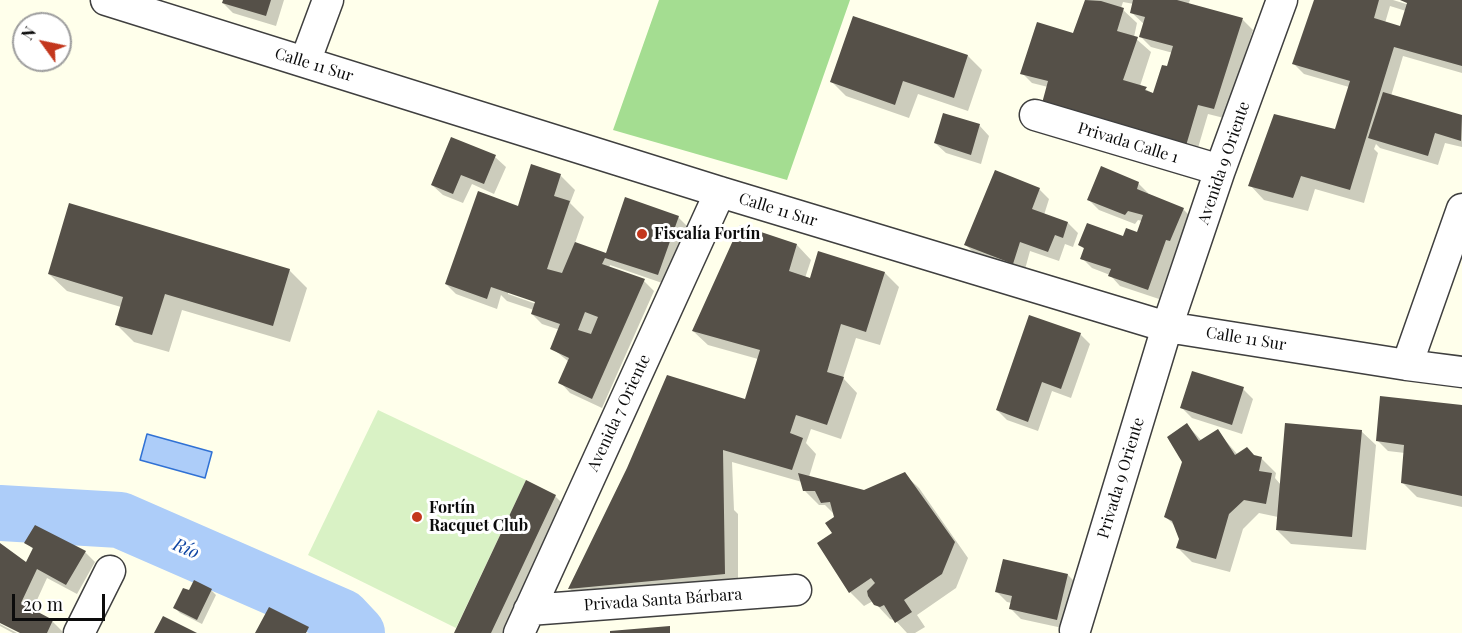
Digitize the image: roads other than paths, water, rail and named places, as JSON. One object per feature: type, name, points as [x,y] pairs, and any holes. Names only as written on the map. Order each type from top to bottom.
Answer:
[{"type":"street","name":"Calle 11 Sur","points":[[106,0],[720,192],[1167,327],[1462,372]]},
{"type":"street","points":[[305,63],[328,0]]},
{"type":"street","name":"Avenida 9 Oriente","points":[[1167,327],[1282,0]]},
{"type":"street","name":"Privada Calle 1","points":[[1035,115],[1221,170]]},
{"type":"street","name":"Avenida 7 Oriente","points":[[524,622],[720,192]]},
{"type":"street","points":[[1407,365],[1462,209]]},
{"type":"street","name":"Privada 9 Oriente","points":[[1075,630],[1167,327]]},
{"type":"street","points":[[79,633],[110,571]]},
{"type":"street","name":"Privada Santa Bárbara","points":[[524,622],[796,590]]},
{"type":"water","points":[[147,434],[212,452],[205,478],[140,460]]},
{"type":"waterway","name":"Río","points":[[0,513],[120,520],[342,617],[357,633]]},
{"type":"place","name":"Fiscalía Fortín","points":[[642,234]]},
{"type":"place","name":"Fortín Racquet Club","points":[[417,517]]}]
